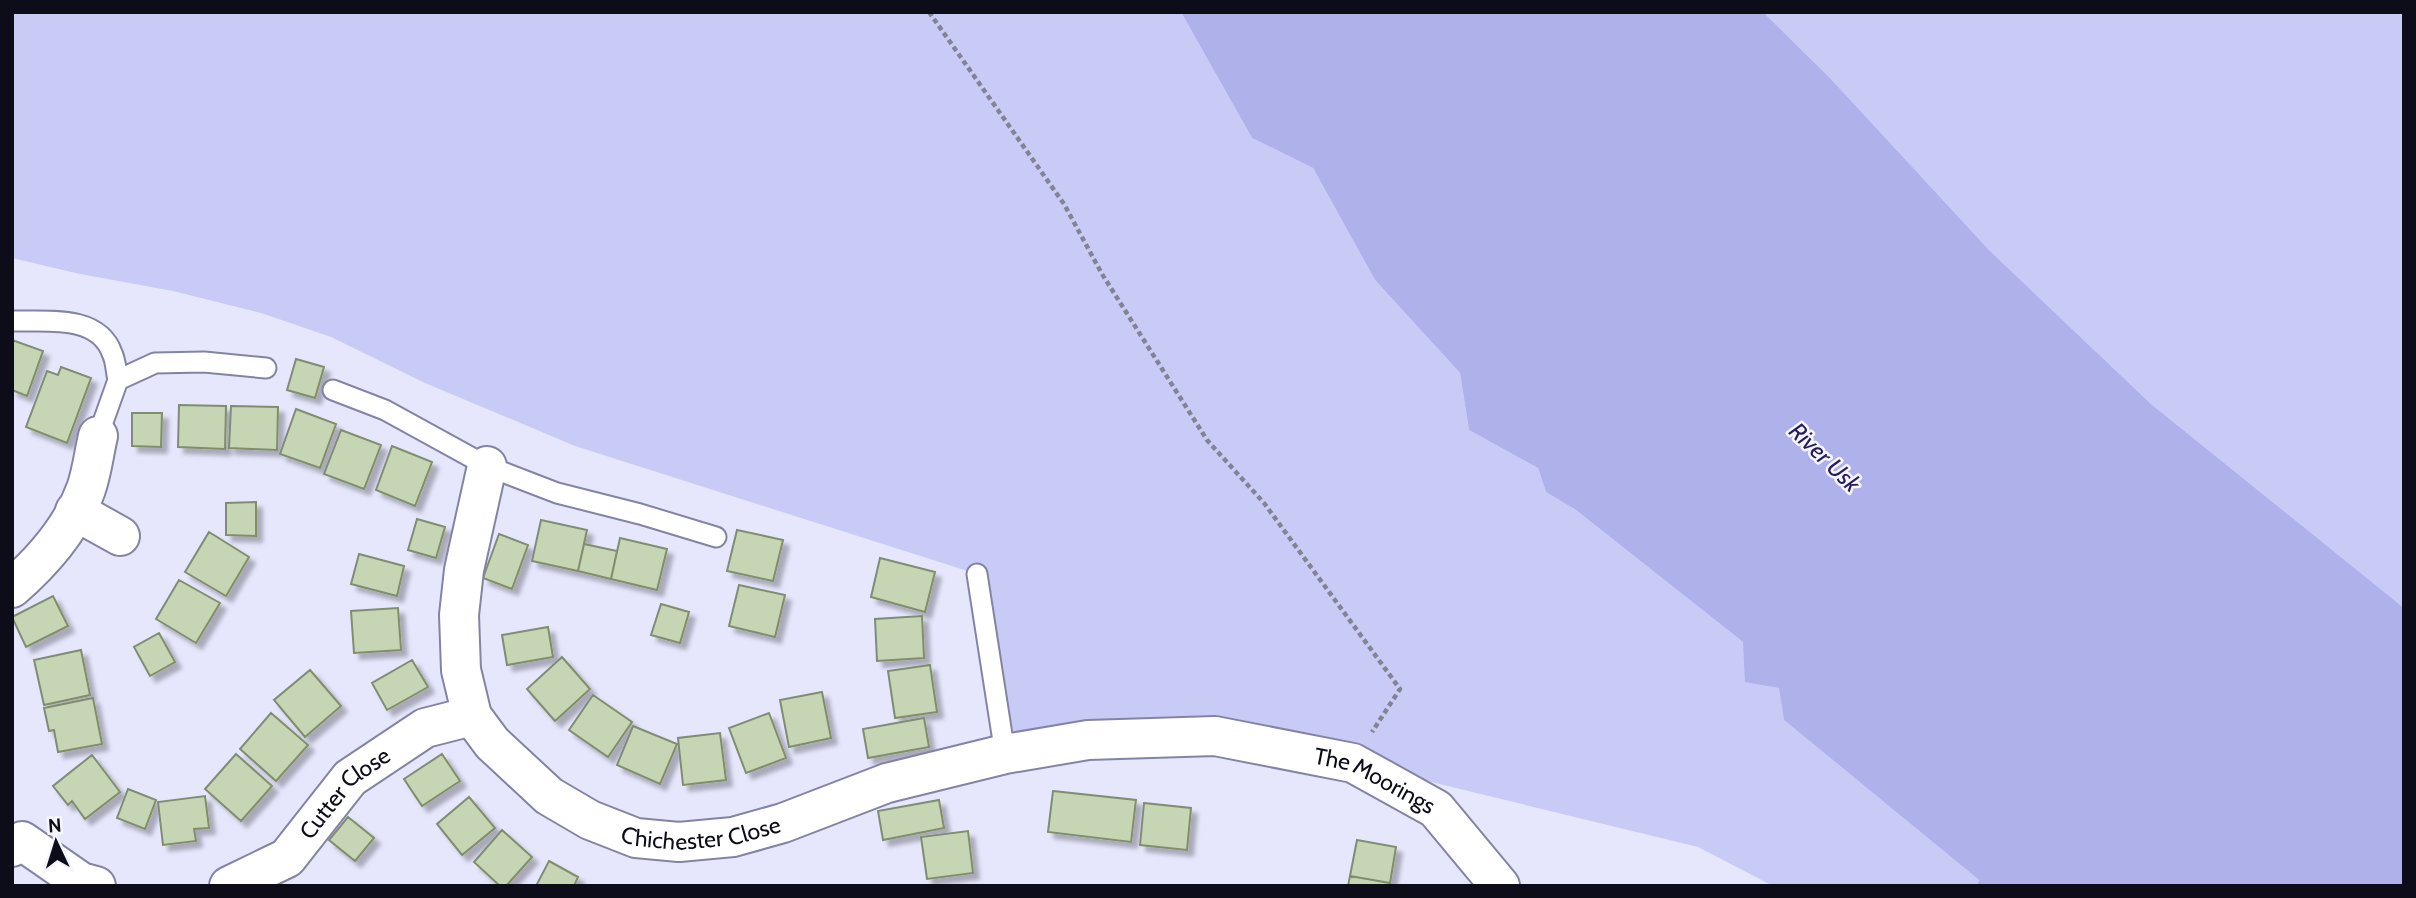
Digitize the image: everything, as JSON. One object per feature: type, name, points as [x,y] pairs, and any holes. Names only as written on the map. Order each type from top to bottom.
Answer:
[{"type":"street","points":[[12,588],[27,575],[66,530],[87,488],[98,436]]},
{"type":"street","name":"Chichester Close","points":[[487,466],[464,570],[458,615],[461,670],[472,716],[492,743],[549,796],[590,820],[636,838],[679,842],[733,837],[783,823],[887,783],[1005,754],[1088,740],[1215,736]]},
{"type":"street","points":[[75,511],[120,536]]},
{"type":"street","name":"Cutter Close","points":[[229,886],[287,858],[350,778],[425,728],[472,716]]},
{"type":"street","name":"The Moorings","points":[[1215,736],[1353,763],[1436,809],[1500,886]]},
{"type":"street","points":[[16,836],[81,882],[96,886]]},
{"type":"lane","points":[[12,321],[73,323],[97,331],[112,352],[118,380],[98,436]]},
{"type":"lane","points":[[118,380],[155,363],[204,362],[266,368]]},
{"type":"lane","points":[[332,390],[385,410],[487,466],[557,494],[640,514],[716,537]]},
{"type":"lane","points":[[977,574],[1005,754]]},
{"type":"path","points":[[929,12],[1064,204],[1102,274],[1207,440],[1264,503],[1400,689],[1353,763]]},
{"type":"shaded area","points":[[12,12],[1181,12],[1252,138],[1313,168],[1375,280],[1460,373],[1469,430],[1538,468],[1546,492],[1576,510],[1743,642],[1780,688],[1784,720],[1979,880],[1977,886],[1773,886],[1698,847],[1353,763],[1215,736],[1005,754],[977,574],[575,446],[425,383],[331,337],[261,313],[173,291],[12,258]]},
{"type":"shaded area","points":[[1763,12],[2404,12],[2404,608],[2151,404],[1989,250],[1830,78]]},
{"type":"water","name":"River Usk","points":[[1181,12],[1763,12],[1830,78],[1989,250],[2151,404],[2404,608],[2404,886],[1977,886],[1979,880],[1784,720],[1779,688],[1745,682],[1743,642],[1576,510],[1546,492],[1538,468],[1469,430],[1460,373],[1375,280],[1313,168],[1252,138]]},
{"type":"building","points":[[12,340],[43,351],[27,396],[12,390]]},
{"type":"building","points":[[296,359],[324,367],[315,398],[287,390]]},
{"type":"building","points":[[61,367],[91,378],[67,443],[26,427],[47,371],[58,375]]},
{"type":"building","points":[[179,405],[226,406],[225,449],[178,447]]},
{"type":"building","points":[[231,406],[278,407],[277,450],[229,448]]},
{"type":"building","points":[[296,409],[336,424],[320,468],[280,454]]},
{"type":"building","points":[[132,413],[162,413],[161,447],[132,446]]},
{"type":"building","points":[[341,430],[381,445],[364,489],[324,474]]},
{"type":"building","points":[[392,446],[432,462],[415,506],[376,490]]},
{"type":"building","points":[[256,502],[256,536],[226,535],[226,503]]},
{"type":"building","points":[[417,519],[445,527],[436,558],[408,550]]},
{"type":"building","points":[[541,520],[587,530],[578,571],[532,561]]},
{"type":"building","points":[[737,530],[783,540],[773,581],[727,571]]},
{"type":"building","points":[[209,532],[249,557],[226,596],[185,572]]},
{"type":"building","points":[[499,534],[528,545],[512,589],[483,578]]},
{"type":"building","points":[[620,538],[667,549],[657,590],[611,579]]},
{"type":"building","points":[[584,544],[617,551],[611,579],[578,571]]},
{"type":"building","points":[[359,554],[404,566],[397,596],[351,584]]},
{"type":"building","points":[[880,558],[935,572],[925,612],[871,597]]},
{"type":"building","points":[[179,580],[220,603],[196,643],[156,619]]},
{"type":"building","points":[[739,585],[785,595],[775,637],[729,626]]},
{"type":"building","points":[[53,596],[68,626],[26,647],[12,617]]},
{"type":"building","points":[[661,604],[689,612],[680,643],[651,635]]},
{"type":"building","points":[[398,608],[401,650],[354,653],[351,611]]},
{"type":"building","points":[[922,616],[924,658],[877,661],[875,619]]},
{"type":"building","points":[[548,627],[553,657],[507,665],[502,635]]},
{"type":"building","points":[[159,633],[175,662],[150,676],[134,647]]},
{"type":"building","points":[[81,650],[90,695],[44,705],[34,660]]},
{"type":"building","points":[[562,657],[590,689],[555,721],[527,689]]},
{"type":"building","points":[[412,660],[428,687],[387,710],[372,683]]},
{"type":"building","points":[[930,665],[937,712],[895,718],[888,671]]},
{"type":"building","points":[[310,670],[341,706],[305,737],[274,700]]},
{"type":"building","points":[[822,692],[831,738],[789,747],[780,700]]},
{"type":"building","points":[[593,695],[632,722],[608,757],[569,730]]},
{"type":"building","points":[[93,698],[102,744],[58,752],[54,730],[49,731],[44,708]]},
{"type":"building","points":[[271,713],[308,745],[276,781],[240,749]]},
{"type":"building","points":[[769,713],[786,758],[746,773],[729,728]]},
{"type":"building","points":[[924,718],[929,747],[868,758],[863,729]]},
{"type":"building","points":[[633,726],[677,744],[660,784],[617,765]]},
{"type":"building","points":[[720,733],[726,780],[683,785],[678,738]]},
{"type":"building","points":[[236,754],[272,786],[241,821],[205,789]]},
{"type":"building","points":[[442,754],[460,781],[422,806],[404,779]]},
{"type":"building","points":[[92,755],[120,792],[85,819],[72,801],[68,805],[53,786]]},
{"type":"building","points":[[128,789],[156,800],[145,829],[117,818]]},
{"type":"building","points":[[1053,791],[1136,800],[1131,842],[1048,832]]},
{"type":"building","points":[[205,796],[209,828],[194,829],[196,841],[163,845],[158,802]]},
{"type":"building","points":[[469,797],[495,828],[462,855],[437,824]]},
{"type":"building","points":[[939,800],[944,828],[883,840],[878,811]]},
{"type":"building","points":[[1144,803],[1191,808],[1187,850],[1140,845]]},
{"type":"building","points":[[348,817],[374,838],[355,861],[329,840]]},
{"type":"building","points":[[502,830],[532,857],[506,886],[500,886],[474,862]]},
{"type":"building","points":[[968,831],[973,873],[927,879],[921,837]]},
{"type":"building","points":[[1357,840],[1396,847],[1390,883],[1350,876]]},
{"type":"building","points":[[549,861],[578,877],[574,886],[536,886]]},
{"type":"building","points":[[1350,876],[1390,883],[1390,886],[1348,886]]}]
